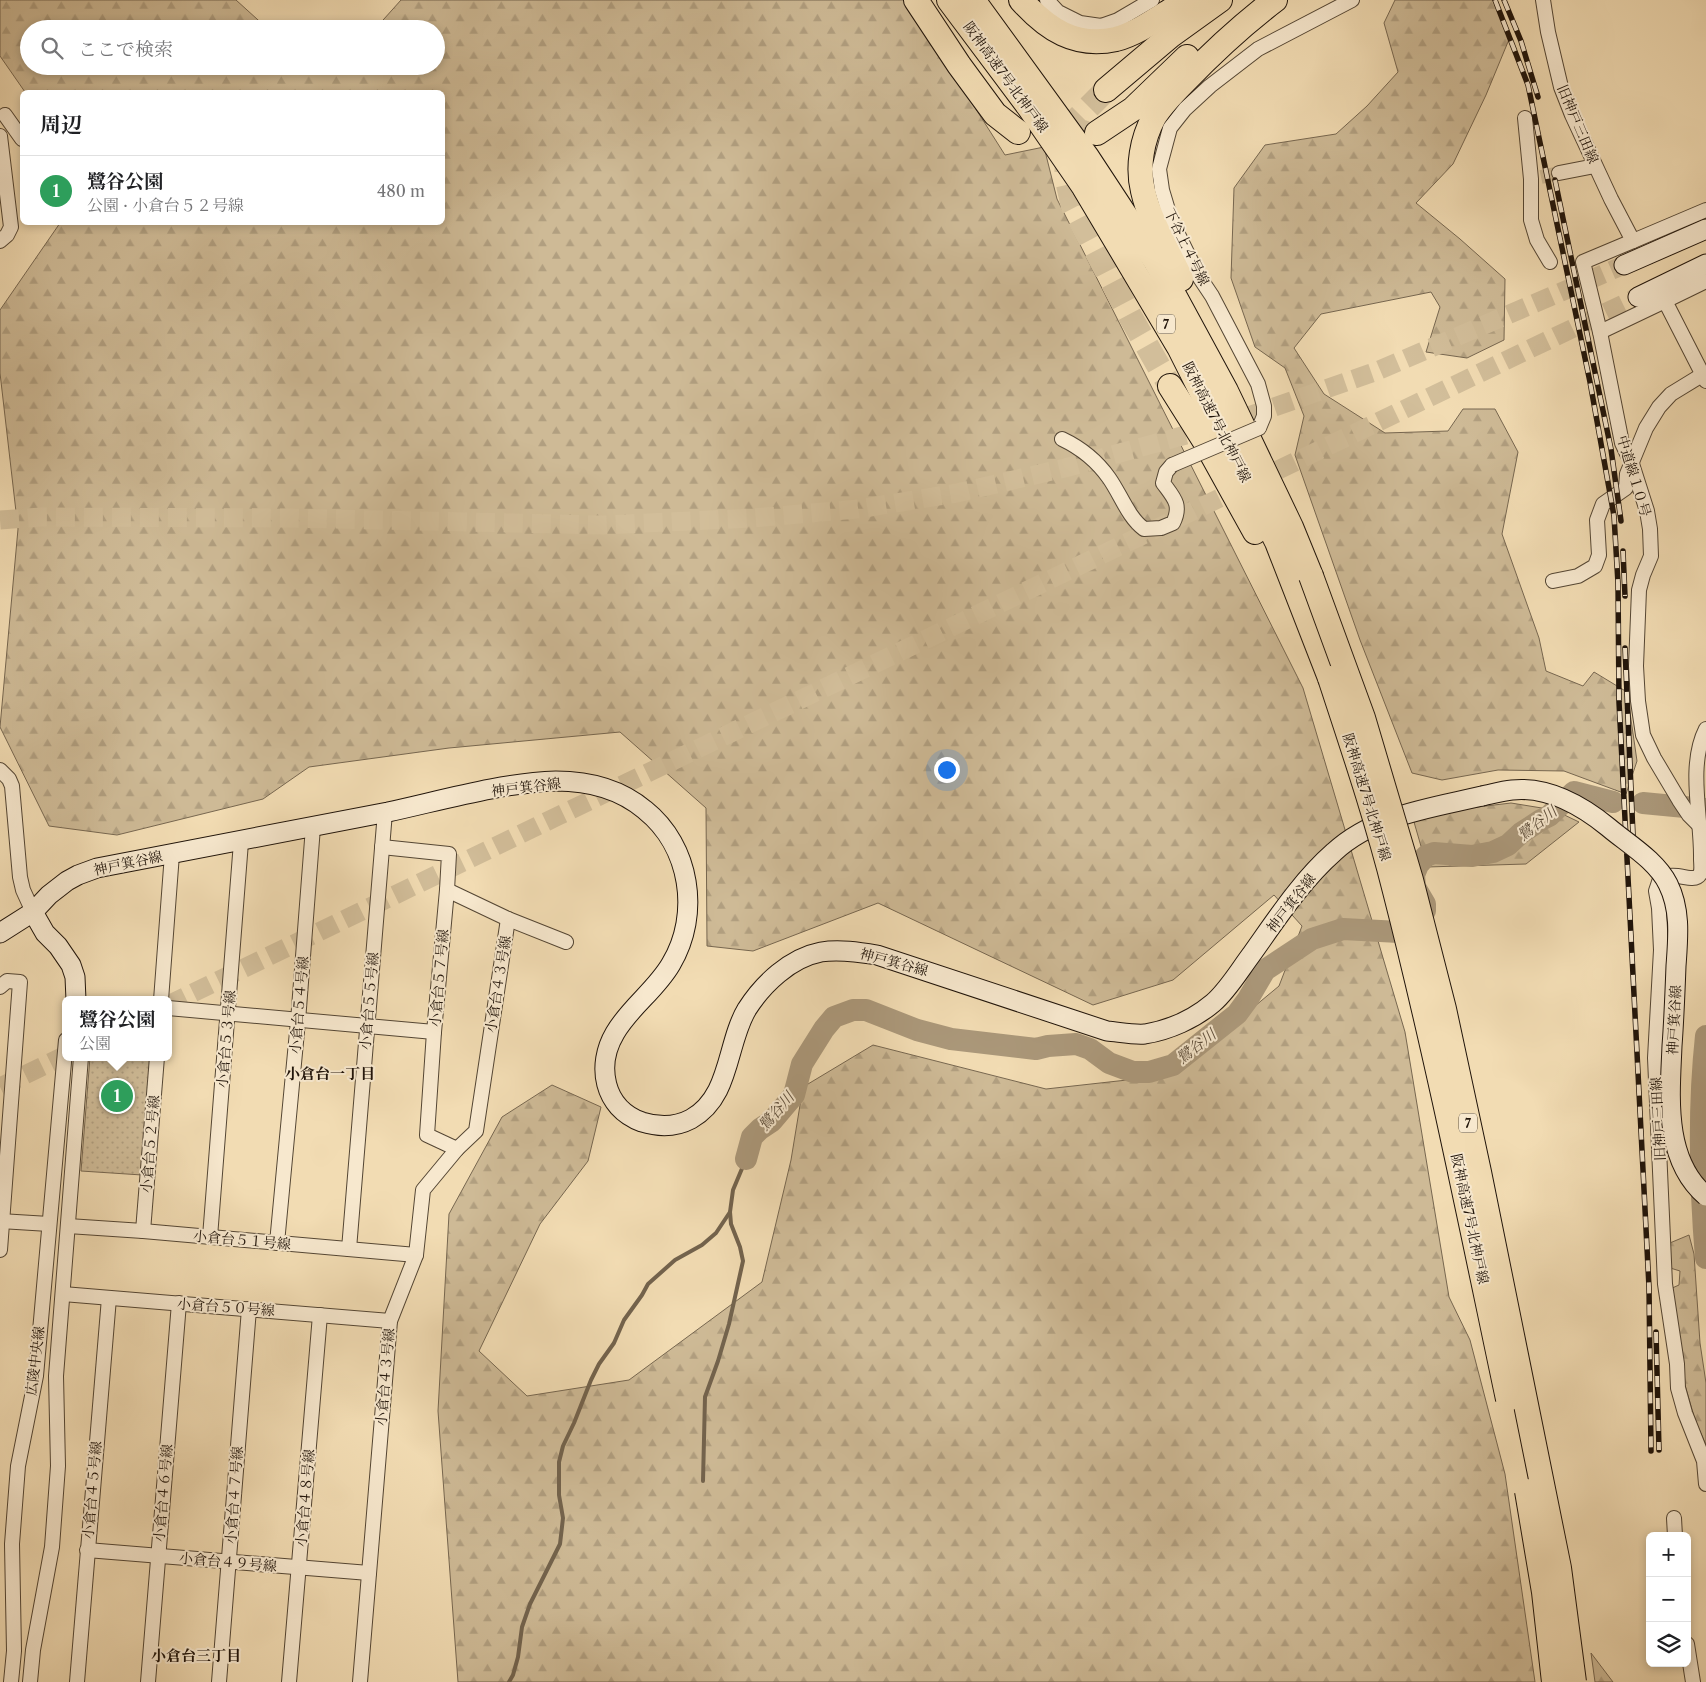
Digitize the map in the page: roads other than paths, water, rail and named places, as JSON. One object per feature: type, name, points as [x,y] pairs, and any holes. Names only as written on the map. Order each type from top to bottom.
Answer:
[{"type":"highway","points":[[916,0],[959,65],[996,114],[1018,132]]},
{"type":"highway","name":"阪神高速7号北神戸線","points":[[949,0],[1029,108],[1084,187],[1179,347],[1277,542],[1330,678],[1362,776],[1394,889],[1442,1085],[1528,1494],[1544,1592],[1554,1682]]},
{"type":"highway","name":"阪神高速7号北神戸線","points":[[973,0],[1087,157],[1156,262],[1226,391],[1291,527],[1363,718],[1411,880],[1444,1009],[1559,1568],[1574,1682]]},
{"type":"highway","points":[[1021,0],[1046,25],[1060,33],[1082,41],[1117,38],[1140,28],[1188,0]]},
{"type":"highway","points":[[1106,90],[1170,36],[1220,0]]},
{"type":"highway","points":[[1097,133],[1132,109],[1207,39],[1258,0]]},
{"type":"highway","name":"7","points":[[1275,0],[1197,68],[1154,116],[1148,130],[1141,160],[1141,176],[1143,190],[1153,220],[1277,479],[1291,527]]},
{"type":"highway","name":"7","points":[[1170,386],[1204,440],[1271,560],[1330,678]]},
{"type":"street","points":[[1047,0],[1058,12],[1080,23],[1101,26],[1118,20],[1152,0]]},
{"type":"street","name":"下谷上４号線","points":[[1062,439],[1090,456],[1108,477],[1136,523],[1144,529],[1161,528],[1173,522],[1177,515],[1178,508],[1163,483],[1166,472],[1172,465],[1259,428],[1264,416],[1264,406],[1258,384],[1212,296],[1198,275],[1171,220],[1162,190],[1159,169],[1170,128],[1185,109],[1204,91],[1258,49],[1352,0]]},
{"type":"street","name":"旧神戸三田線","points":[[1543,0],[1548,32],[1561,87],[1611,199],[1634,241]]},
{"type":"street","points":[[2,116],[20,137]]},
{"type":"street","points":[[1525,118],[1536,178],[1531,220],[1537,240],[1550,262]]},
{"type":"street","points":[[0,136],[11,227],[8,235],[0,241]]},
{"type":"street","points":[[1559,173],[1596,166]]},
{"type":"street","points":[[1634,241],[1706,210]]},
{"type":"street","points":[[1624,265],[1706,230]]},
{"type":"street","name":"中道線１０号","points":[[1634,241],[1583,262],[1600,332],[1622,444],[1632,464],[1647,511],[1650,529],[1651,556],[1642,575],[1638,609],[1636,666],[1641,726],[1643,735],[1654,758],[1680,803],[1695,819]]},
{"type":"street","points":[[1638,297],[1706,264]]},
{"type":"street","points":[[1600,332],[1706,281]]},
{"type":"street","points":[[1553,581],[1578,576],[1595,566],[1599,555],[1597,520],[1603,504],[1626,488],[1627,474],[1646,428],[1659,407],[1671,394],[1704,378],[1665,301]]},
{"type":"street","name":"旧神戸三田線","points":[[1706,729],[1698,748],[1695,819],[1704,855],[1701,871],[1698,876],[1692,878],[1674,875],[1666,876],[1660,879],[1656,891],[1660,908],[1661,950],[1655,1058],[1668,1162],[1662,1237],[1665,1284],[1677,1364],[1678,1388],[1685,1413],[1704,1461],[1706,1484]]},
{"type":"street","points":[[0,770],[9,779],[12,786],[20,877],[23,890],[45,933],[58,946],[71,965],[75,977],[76,996]]},
{"type":"street","name":"神戸箕谷線","points":[[0,933],[33,912],[49,895],[78,875],[96,868],[241,842],[506,787],[555,781],[587,784],[620,794],[639,805],[657,821],[669,836],[684,870],[688,895],[687,920],[681,943],[671,964],[657,983],[623,1021],[613,1036],[606,1053],[604,1071],[606,1084],[612,1098],[619,1107],[638,1120],[662,1125],[676,1125],[699,1114],[715,1094],[721,1082],[740,1024],[747,1009],[760,992],[774,978],[808,956],[820,952],[839,951],[877,955],[1107,1031],[1142,1034],[1163,1030],[1194,1017],[1214,1002],[1232,982],[1306,881],[1335,851],[1360,833],[1402,814],[1512,790],[1542,791],[1562,798],[1604,824],[1654,865],[1668,884],[1676,905],[1678,918],[1670,1097],[1673,1132],[1668,1162],[1690,1177],[1706,1196]]},
{"type":"street","name":"小倉台５５号線","points":[[349,1249],[385,812]]},
{"type":"street","name":"小倉台５４号線","points":[[277,1243],[298,1021],[313,827]]},
{"type":"street","name":"小倉台５３号線","points":[[210,1237],[241,842]]},
{"type":"street","name":"小倉台５７号線","points":[[382,847],[449,854],[448,890],[434,1032],[427,1135],[457,1149]]},
{"type":"street","points":[[161,996],[172,854]]},
{"type":"street","points":[[448,890],[508,919],[566,942]]},
{"type":"street","name":"小倉台４３号線","points":[[360,1682],[390,1320],[416,1255],[423,1190],[457,1149],[476,1132],[508,919]]},
{"type":"street","points":[[0,986],[7,981],[20,982],[0,1250]]},
{"type":"street","points":[[172,1008],[434,1032]]},
{"type":"street","name":"広陵中央線","points":[[11,1682],[14,1651],[6,1544],[18,1466],[36,1376],[64,1061]]},
{"type":"street","name":"広陵中央線","points":[[30,1682],[33,1650],[52,1547],[58,1466],[56,1376],[81,1061]]},
{"type":"street","name":"小倉台５２号線","points":[[143,1231],[157,1061]]},
{"type":"street","points":[[1,1222],[48,1224]]},
{"type":"street","name":"小倉台５１号線","points":[[68,1226],[416,1255]]},
{"type":"street","name":"小倉台５０号線","points":[[63,1294],[390,1320]]},
{"type":"street","name":"小倉台４５号線","points":[[77,1682],[109,1298]]},
{"type":"street","name":"小倉台４６号線","points":[[148,1682],[179,1303]]},
{"type":"street","name":"小倉台４７号線","points":[[219,1682],[249,1308]]},
{"type":"street","name":"小倉台４８号線","points":[[290,1682],[320,1315]]},
{"type":"street","points":[[1674,1518],[1675,1532]]},
{"type":"street","name":"小倉台４９号線","points":[[87,1550],[369,1573]]},
{"type":"street","points":[[1691,1666],[1694,1682]]},
{"type":"waterway","name":"鷺谷川","points":[[746,1159],[752,1137],[772,1121],[794,1095],[802,1064],[824,1029],[834,1017],[853,1010],[866,1010],[917,1030],[951,1039],[1036,1049],[1076,1044],[1090,1049],[1109,1063],[1133,1072],[1149,1072],[1173,1065],[1237,1014],[1265,970],[1312,939],[1343,929],[1399,932],[1416,923],[1425,911],[1425,904],[1415,887],[1414,875],[1418,865],[1426,856],[1434,853],[1472,856],[1493,852],[1508,845],[1521,833],[1549,816],[1574,792],[1613,802]]},
{"type":"waterway","name":"鷺谷川","points":[[1643,803],[1706,809]]},
{"type":"waterway","points":[[1706,1036],[1703,1064],[1701,1147],[1702,1203],[1706,1258]]},
{"type":"waterway","points":[[703,1481],[705,1397],[729,1324],[743,1261],[731,1224],[730,1212],[733,1190],[746,1159]]},
{"type":"waterway","points":[[509,1682],[518,1657],[522,1627],[530,1604],[560,1544],[563,1518],[559,1495],[559,1462],[563,1446],[591,1380],[599,1364],[614,1343],[624,1320],[648,1284],[675,1260],[702,1245],[716,1233],[730,1212]]},
{"type":"tunnel","points":[[1106,90],[1078,118],[1069,147],[1066,176],[1073,207],[1130,316],[1170,386]]},
{"type":"tunnel","points":[[1541,177],[1559,173]]},
{"type":"tunnel","points":[[0,520],[41,517],[288,518],[604,525],[753,518],[858,509],[957,493],[1065,468],[1226,424],[1377,371],[1624,265]]},
{"type":"tunnel","points":[[172,1003],[1638,297]]},
{"type":"tunnel","points":[[0,1087],[62,1057]]},
{"type":"railway","points":[[1495,0],[1528,85],[1590,382],[1614,516],[1618,583],[1619,702],[1649,1287],[1651,1451]]},
{"type":"railway","points":[[1504,0],[1521,41],[1538,97]]},
{"type":"railway","points":[[1555,180],[1611,449],[1621,521]]},
{"type":"railway","points":[[1623,551],[1625,596]]},
{"type":"railway","points":[[1625,648],[1633,835]]},
{"type":"railway","points":[[1656,1332],[1659,1450]]},
{"type":"place","name":"鷺谷公園","points":[[117,1096]]},
{"type":"district","name":"小倉台一丁目","points":[[330,1073]]},
{"type":"district","name":"小倉台三丁目","points":[[196,1655]]}]
